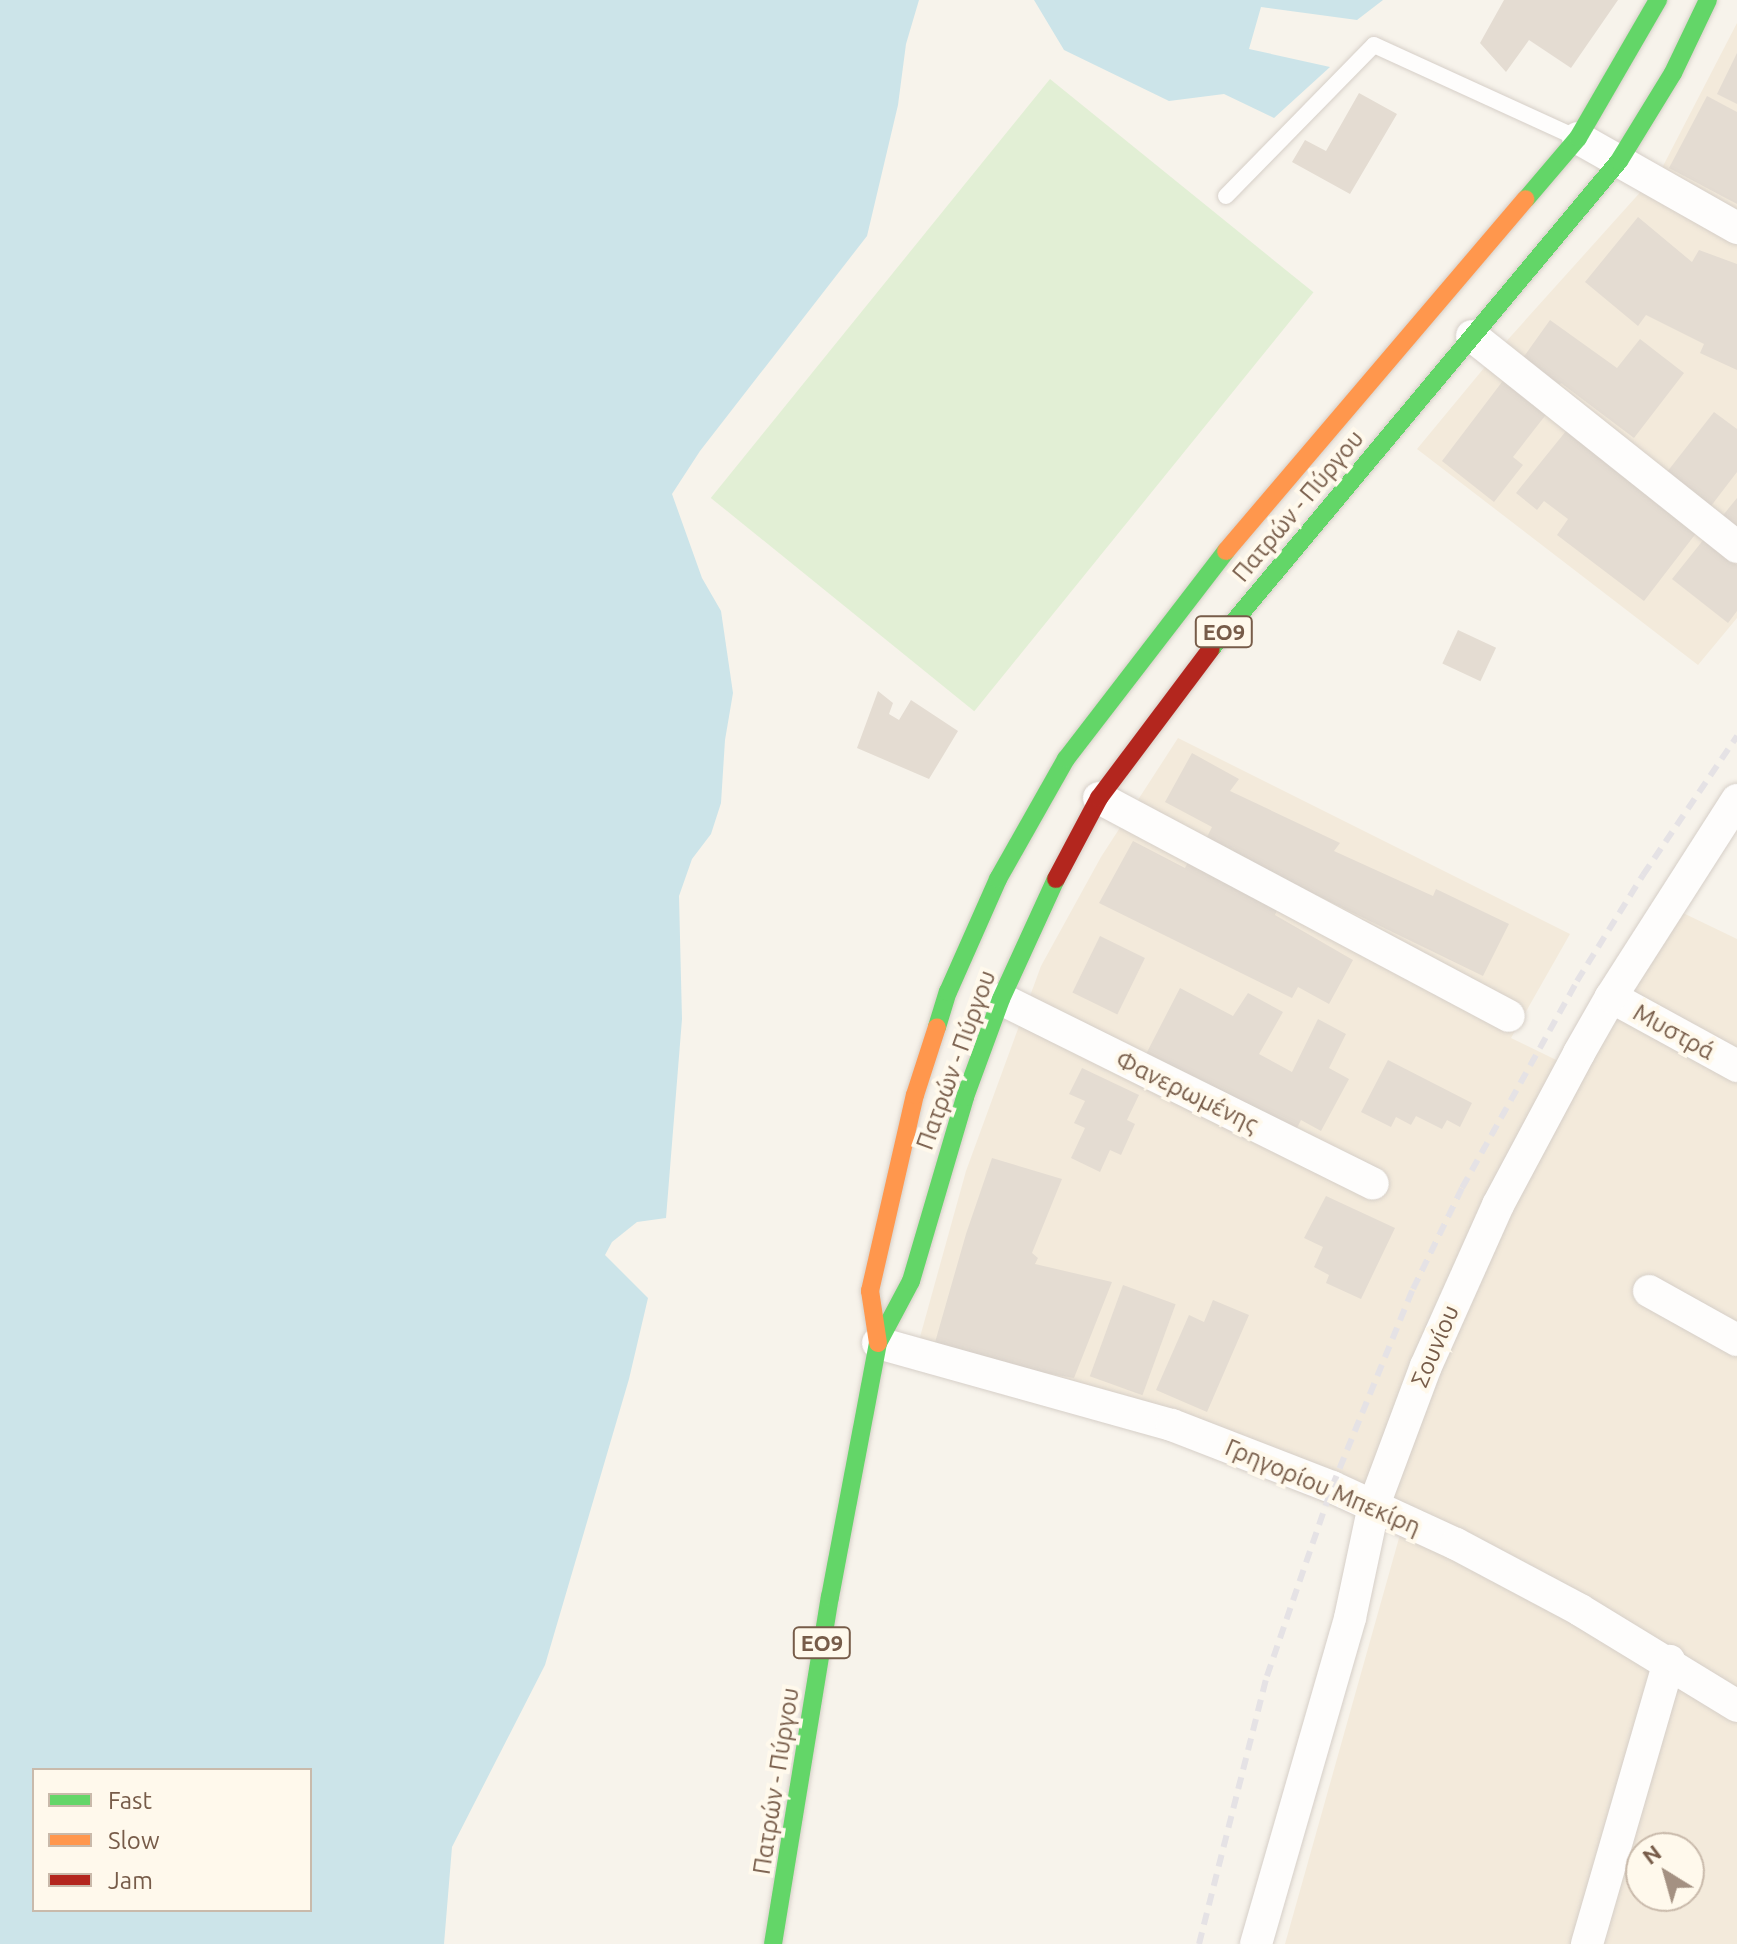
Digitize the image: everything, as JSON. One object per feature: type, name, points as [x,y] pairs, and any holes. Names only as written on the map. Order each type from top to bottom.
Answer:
[{"type":"main road","name":"Πατρών - Πύργου","points":[[878,1343],[870,1291],[915,1095],[943,1007],[998,879],[1066,759],[1204,576],[1578,138],[1658,0]]},
{"type":"main road","name":"Πατρών - Πύργου","points":[[773,1944],[830,1597],[878,1343],[911,1281],[957,1124],[1001,999],[1041,908],[1099,798],[1244,607],[1619,161],[1673,73],[1708,0]]},
{"type":"street","points":[[1578,138],[1737,228]]},
{"type":"street","points":[[1472,336],[1737,547]]},
{"type":"street","points":[[1099,798],[1509,1016]]},
{"type":"street","name":"Σουνίου","points":[[1256,1944],[1350,1618],[1374,1505],[1393,1448],[1479,1245],[1515,1170],[1611,997],[1737,800]]},
{"type":"street","name":"Μυστρά","points":[[1611,997],[1737,1066]]},
{"type":"street","name":"Φανερωμένης","points":[[1001,999],[1373,1184]]},
{"type":"street","points":[[1649,1291],[1737,1340]]},
{"type":"street","name":"Γρηγορίου Μπεκίρη","points":[[878,1343],[1197,1433],[1374,1505],[1525,1580],[1669,1661],[1737,1706]]},
{"type":"street","points":[[1587,1944],[1669,1661]]},
{"type":"lane","points":[[1226,196],[1374,45],[1578,138]]},
{"type":"shaded area","points":[[1737,23],[1737,618],[1698,665],[1417,449],[1503,345],[1662,168]]},
{"type":"shaded area","points":[[1178,738],[1570,934],[1511,1038],[1585,1074],[1681,912],[1737,939],[1737,1944],[1285,1944],[1408,1506],[1292,1454],[917,1348],[966,1171],[1041,966],[1101,857]]},
{"type":"green space","points":[[1050,79],[1313,292],[974,711],[711,498]]},
{"type":"water","points":[[0,0],[919,0],[906,44],[898,105],[867,236],[700,451],[672,494],[702,578],[721,611],[733,693],[725,740],[721,803],[711,834],[692,859],[679,896],[682,1019],[666,1218],[637,1222],[612,1242],[605,1255],[648,1298],[629,1379],[545,1665],[452,1847],[444,1944],[0,1944]]},
{"type":"water","points":[[1034,0],[1383,0],[1357,20],[1261,7],[1249,49],[1330,67],[1274,118],[1224,94],[1169,101],[1064,50]]},
{"type":"building","points":[[1504,0],[1618,0],[1571,68],[1529,40],[1506,72],[1480,43]]},
{"type":"building","points":[[1737,53],[1737,104],[1717,94]]},
{"type":"building","points":[[1359,93],[1397,114],[1350,194],[1292,162],[1305,140],[1326,151]]},
{"type":"building","points":[[1707,96],[1737,112],[1737,204],[1669,168]]},
{"type":"building","points":[[1638,217],[1692,262],[1699,250],[1737,264],[1737,370],[1700,353],[1704,344],[1646,315],[1638,326],[1585,282]]},
{"type":"building","points":[[1550,320],[1617,368],[1640,339],[1684,373],[1634,438],[1561,383],[1556,389],[1520,362]]},
{"type":"building","points":[[1505,378],[1548,412],[1513,457],[1523,465],[1494,502],[1442,461]]},
{"type":"building","points":[[1714,412],[1737,429],[1737,472],[1711,506],[1667,472]]},
{"type":"building","points":[[1566,431],[1697,532],[1644,601],[1557,535],[1568,519],[1544,501],[1537,510],[1516,493]]},
{"type":"building","points":[[1737,498],[1737,532],[1720,519]]},
{"type":"building","points":[[1704,539],[1737,565],[1737,611],[1728,623],[1672,579]]},
{"type":"building","points":[[1458,630],[1496,648],[1480,681],[1442,664]]},
{"type":"building","points":[[878,691],[893,703],[889,714],[899,720],[911,700],[958,731],[929,779],[857,748]]},
{"type":"building","points":[[1192,753],[1239,779],[1230,791],[1340,843],[1334,851],[1433,896],[1436,889],[1509,924],[1483,976],[1205,841],[1212,827],[1165,802]]},
{"type":"building","points":[[1133,841],[1185,868],[1188,862],[1278,908],[1275,915],[1353,960],[1329,1004],[1298,987],[1292,998],[1099,903]]},
{"type":"building","points":[[1100,936],[1145,958],[1117,1015],[1072,993]]},
{"type":"building","points":[[1180,988],[1233,1016],[1248,993],[1283,1012],[1259,1054],[1292,1072],[1318,1019],[1346,1034],[1329,1068],[1349,1079],[1321,1131],[1301,1120],[1294,1134],[1145,1056]]},
{"type":"building","points":[[1388,1060],[1472,1103],[1460,1127],[1447,1120],[1442,1129],[1416,1116],[1411,1125],[1396,1117],[1391,1127],[1361,1112]]},
{"type":"building","points":[[1082,1068],[1139,1095],[1127,1120],[1135,1124],[1121,1155],[1110,1150],[1100,1172],[1071,1158],[1085,1128],[1074,1123],[1085,1101],[1069,1094]]},
{"type":"building","points":[[992,1158],[1062,1179],[1032,1253],[1038,1258],[1035,1264],[1112,1282],[1074,1378],[988,1363],[934,1346],[966,1234]]},
{"type":"building","points":[[1326,1196],[1395,1228],[1361,1299],[1326,1283],[1329,1275],[1314,1267],[1323,1247],[1304,1238]]},
{"type":"building","points":[[1123,1285],[1176,1304],[1142,1395],[1090,1376]]},
{"type":"building","points":[[1213,1300],[1249,1315],[1207,1412],[1156,1390],[1189,1315],[1204,1322]]},
{"type":"railway","points":[[1199,1944],[1267,1676],[1332,1487],[1413,1289],[1462,1188],[1577,981],[1643,875],[1737,736]]},
{"type":"traffic: fast","points":[[1526,199],[1578,138],[1658,0]]},
{"type":"traffic: fast","points":[[1211,649],[1619,161],[1673,73],[1708,0]]},
{"type":"traffic: fast","points":[[937,1027],[948,992],[998,879],[1066,759],[1226,551]]},
{"type":"traffic: fast","points":[[773,1944],[830,1597],[878,1343],[911,1281],[965,1097],[1001,999],[1056,879]]},
{"type":"traffic: slow","points":[[1226,551],[1526,199]]},
{"type":"traffic: slow","points":[[878,1343],[870,1291],[915,1095],[937,1027]]},
{"type":"traffic: jam","points":[[1056,879],[1099,798],[1211,649]]}]
